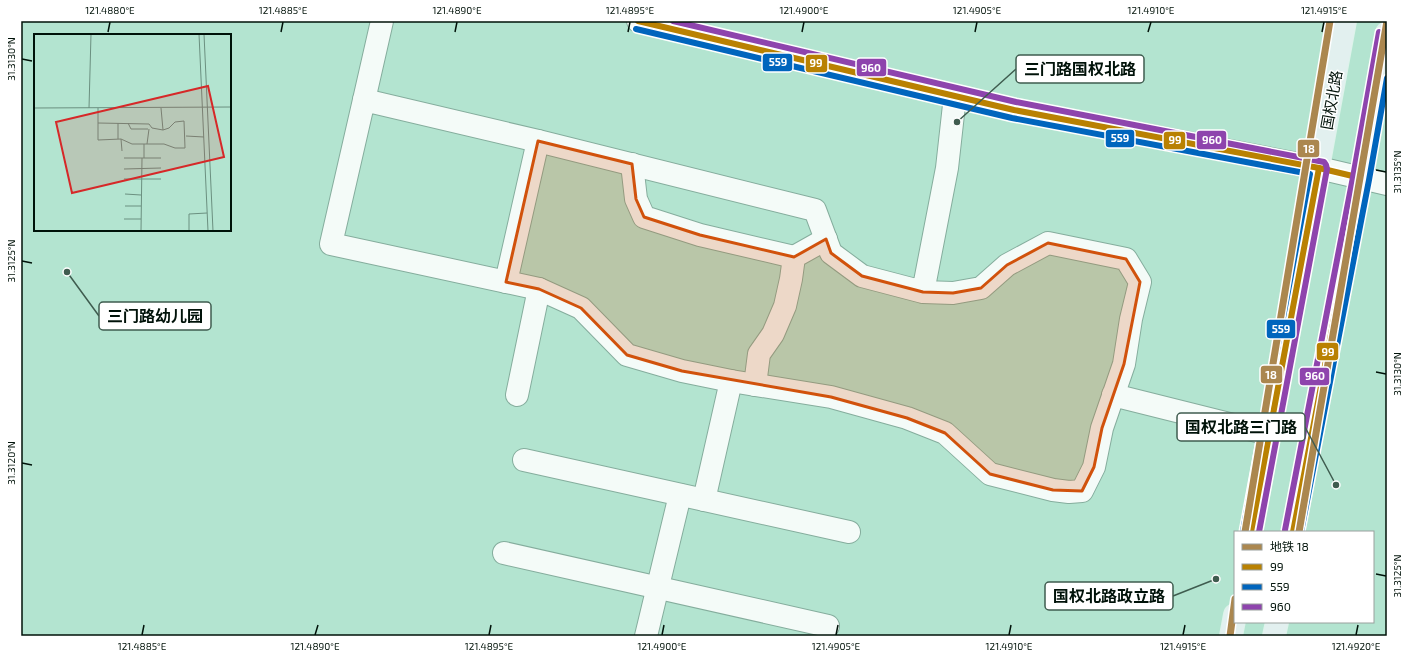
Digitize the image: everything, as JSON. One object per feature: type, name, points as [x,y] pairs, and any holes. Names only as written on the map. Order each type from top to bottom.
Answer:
[{"type":"main road","name":"国权北路","points":[[1250,531],[1319,168],[1345,21]]},
{"type":"main road","points":[[1293,531],[1361,178],[1387,33]]},
{"type":"main road","points":[[1231,636],[1234,620]]},
{"type":"main road","points":[[1274,636],[1277,623]]},
{"type":"street","points":[[364,100],[538,141],[815,210],[831,253],[862,276],[923,292],[953,293],[981,288],[1007,265],[1048,243],[1126,259],[1140,282],[1131,319],[1124,364],[1102,428],[1094,467],[1082,491],[1069,492],[1053,490],[990,474],[945,433],[906,418],[831,397],[682,372],[627,355],[581,308],[539,289],[331,244],[382,21]]},
{"type":"street","points":[[638,21],[1014,110],[1319,168],[1387,184]]},
{"type":"street","points":[[923,292],[947,168],[955,96]]},
{"type":"street","points":[[506,282],[538,141]]},
{"type":"street","points":[[632,164],[636,199],[644,217],[700,235],[794,257],[826,239]]},
{"type":"street","points":[[755,385],[759,354],[774,334],[785,306],[794,257]]},
{"type":"street","points":[[517,395],[539,289]]},
{"type":"street","points":[[704,500],[731,381]]},
{"type":"street","points":[[1113,395],[1269,434]]},
{"type":"street","points":[[524,460],[849,532]]},
{"type":"street","points":[[646,636],[680,495]]},
{"type":"street","points":[[504,553],[828,626]]},
{"type":"highlighted area","points":[[538,141],[632,164],[636,199],[644,217],[700,235],[794,257],[826,239],[831,253],[862,276],[923,292],[953,293],[981,288],[1007,265],[1048,243],[1126,259],[1140,282],[1124,364],[1102,428],[1094,467],[1082,491],[1053,490],[990,474],[945,433],[907,418],[831,397],[682,371],[627,355],[581,308],[539,289],[506,282]]},
{"type":"metro line","name":"18","points":[[1245,531],[1330,21]]},
{"type":"metro line","name":"18","points":[[1299,531],[1387,21]]},
{"type":"metro line","name":"18","points":[[1230,636],[1234,606]]},
{"type":"transit line","name":"99","points":[[638,21],[1014,110],[1319,168],[1361,178],[1293,531]]},
{"type":"transit line","name":"960","points":[[673,21],[1016,102],[1324,162],[1327,169],[1259,531]]},
{"type":"transit line","name":"559","points":[[636,29],[1012,118],[1310,174],[1243,531]]},
{"type":"transit line","name":"960","points":[[1285,530],[1353,177],[1379,32]]},
{"type":"transit line","name":"559","points":[[1301,531],[1369,180],[1387,78]]},
{"type":"transit line","name":"99","points":[[1251,531],[1319,168]]},
{"type":"place","name":"三门路国权北路","points":[[957,122]]},
{"type":"place","name":"三门路幼儿园","points":[[67,272]]},
{"type":"place","name":"国权北路三门路","points":[[1336,485]]},
{"type":"place","name":"国权北路政立路","points":[[1216,579]]}]
